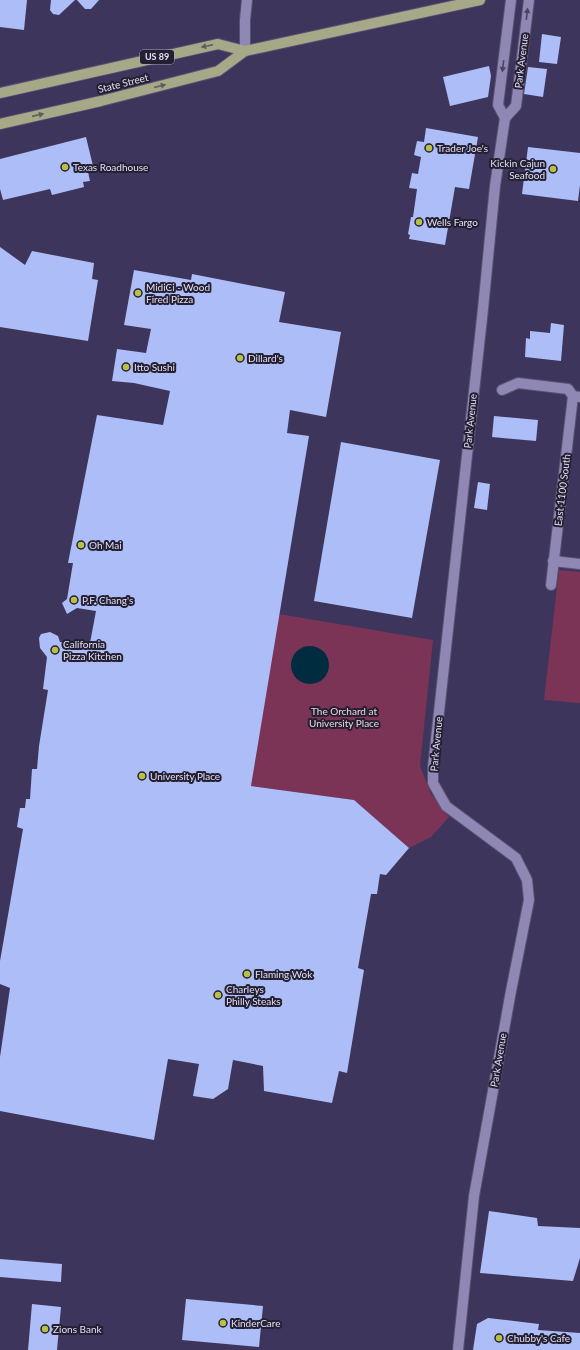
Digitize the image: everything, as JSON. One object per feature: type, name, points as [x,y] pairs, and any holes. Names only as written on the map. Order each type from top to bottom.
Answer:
[{"type":"main road","name":"State Street","points":[[0,124],[101,101],[218,71],[245,51],[480,0]]},
{"type":"main road","name":"State Street","points":[[0,93],[218,44],[245,51]]},
{"type":"street","points":[[245,51],[245,20],[247,0]]},
{"type":"street","name":"Park Avenue","points":[[505,118],[498,105],[511,0]]},
{"type":"street","name":"Park Avenue","points":[[458,1350],[474,1196],[529,900],[527,880],[516,858],[446,806],[433,784],[433,767],[495,186],[505,118],[516,106],[529,0]]},
{"type":"street","points":[[502,390],[518,383],[568,389],[577,396]]},
{"type":"street","name":"East 1100 South","points":[[551,585],[577,396]]},
{"type":"street","points":[[554,561],[580,564]]},
{"type":"green space","points":[[559,570],[580,572],[580,703],[544,700]]},
{"type":"green space","name":"The Orchard at University Place","points":[[279,614],[433,640],[420,766],[431,794],[449,817],[431,837],[409,848],[354,800],[251,786]]},
{"type":"water","points":[[310,646],[320,649],[326,655],[329,665],[326,675],[320,681],[310,684],[300,681],[294,675],[291,665],[294,655],[300,649]]},
{"type":"building","points":[[0,0],[27,0],[24,30],[0,27]]},
{"type":"building","points":[[51,0],[75,0],[59,15],[53,14],[50,10]]},
{"type":"building","points":[[77,0],[99,0],[91,9],[85,9]]},
{"type":"building","points":[[542,34],[561,37],[557,64],[539,62]]},
{"type":"building","points":[[489,66],[491,76],[488,97],[450,106],[443,77]]},
{"type":"building","points":[[528,67],[547,69],[543,97],[524,94]]},
{"type":"building","points":[[426,128],[478,137],[469,189],[455,187],[445,245],[409,239],[410,235],[408,234],[411,217],[413,217],[417,189],[409,188],[412,173],[418,174],[421,157],[414,155],[417,141],[424,142]]},
{"type":"building","points":[[86,137],[93,166],[87,167],[90,181],[83,182],[84,187],[52,195],[50,189],[3,200],[0,189],[0,159]]},
{"type":"building","name":"Kickin Cajun Seafood","points":[[528,147],[580,153],[580,185],[578,201],[522,194]]},
{"type":"building","points":[[0,247],[25,265],[32,251],[94,263],[92,279],[98,280],[88,341],[0,327]]},
{"type":"building","name":"University Place","points":[[134,270],[191,280],[192,274],[285,292],[279,322],[341,332],[326,417],[290,410],[287,433],[309,436],[251,786],[354,800],[409,848],[386,875],[380,874],[377,894],[371,894],[358,968],[364,970],[347,1073],[339,1071],[332,1103],[264,1091],[263,1066],[233,1060],[228,1089],[213,1099],[193,1096],[199,1064],[168,1059],[154,1140],[0,1111],[0,1057],[10,988],[0,984],[0,961],[23,829],[17,827],[20,808],[25,808],[26,799],[30,799],[32,769],[37,769],[48,690],[43,689],[47,657],[40,648],[39,638],[41,634],[50,632],[58,636],[60,642],[90,643],[96,611],[77,608],[67,614],[62,603],[67,599],[73,563],[68,563],[97,415],[163,425],[170,391],[134,383],[112,381],[117,349],[146,353],[151,329],[124,325]]},
{"type":"building","points":[[551,323],[564,325],[561,361],[525,357],[526,338],[530,339],[530,331],[550,333]]},
{"type":"building","points":[[494,416],[538,420],[536,441],[492,437]]},
{"type":"building","points":[[341,442],[440,460],[412,618],[314,601]]},
{"type":"building","points":[[478,482],[490,484],[487,510],[474,508]]},
{"type":"building","points":[[489,1211],[537,1218],[538,1226],[580,1228],[580,1258],[573,1281],[480,1273]]},
{"type":"building","points":[[0,1259],[62,1264],[61,1282],[0,1277]]},
{"type":"building","name":"KinderCare","points":[[186,1299],[263,1306],[259,1347],[182,1340]]},
{"type":"building","name":"Zions Bank","points":[[32,1304],[61,1307],[57,1350],[28,1350]]},
{"type":"building","points":[[488,1318],[539,1324],[538,1330],[580,1333],[580,1350],[473,1350],[477,1324]]},
{"type":"place","name":"Trader Joe's","points":[[429,148]]},
{"type":"place","name":"Texas Roadhouse","points":[[65,167]]},
{"type":"place","name":"Kickin Cajun Seafood","points":[[553,169]]},
{"type":"place","name":"Wells Fargo","points":[[419,222]]},
{"type":"place","name":"MidiCi - Wood Fired Pizza","points":[[138,293]]},
{"type":"place","name":"Dillard's","points":[[240,358]]},
{"type":"place","name":"Itto Sushi","points":[[126,367]]},
{"type":"place","name":"Oh Mai","points":[[81,545]]},
{"type":"place","name":"P.F. Chang's","points":[[74,600]]},
{"type":"place","name":"California Pizza Kitchen","points":[[55,650]]},
{"type":"place","name":"University Place","points":[[142,776]]},
{"type":"place","name":"Flaming Wok","points":[[247,974]]},
{"type":"place","name":"Charleys Philly Steaks","points":[[218,995]]},
{"type":"place","name":"KinderCare","points":[[223,1323]]},
{"type":"place","name":"Zions Bank","points":[[45,1329]]},
{"type":"place","name":"Chubby's Cafe","points":[[499,1338]]}]
